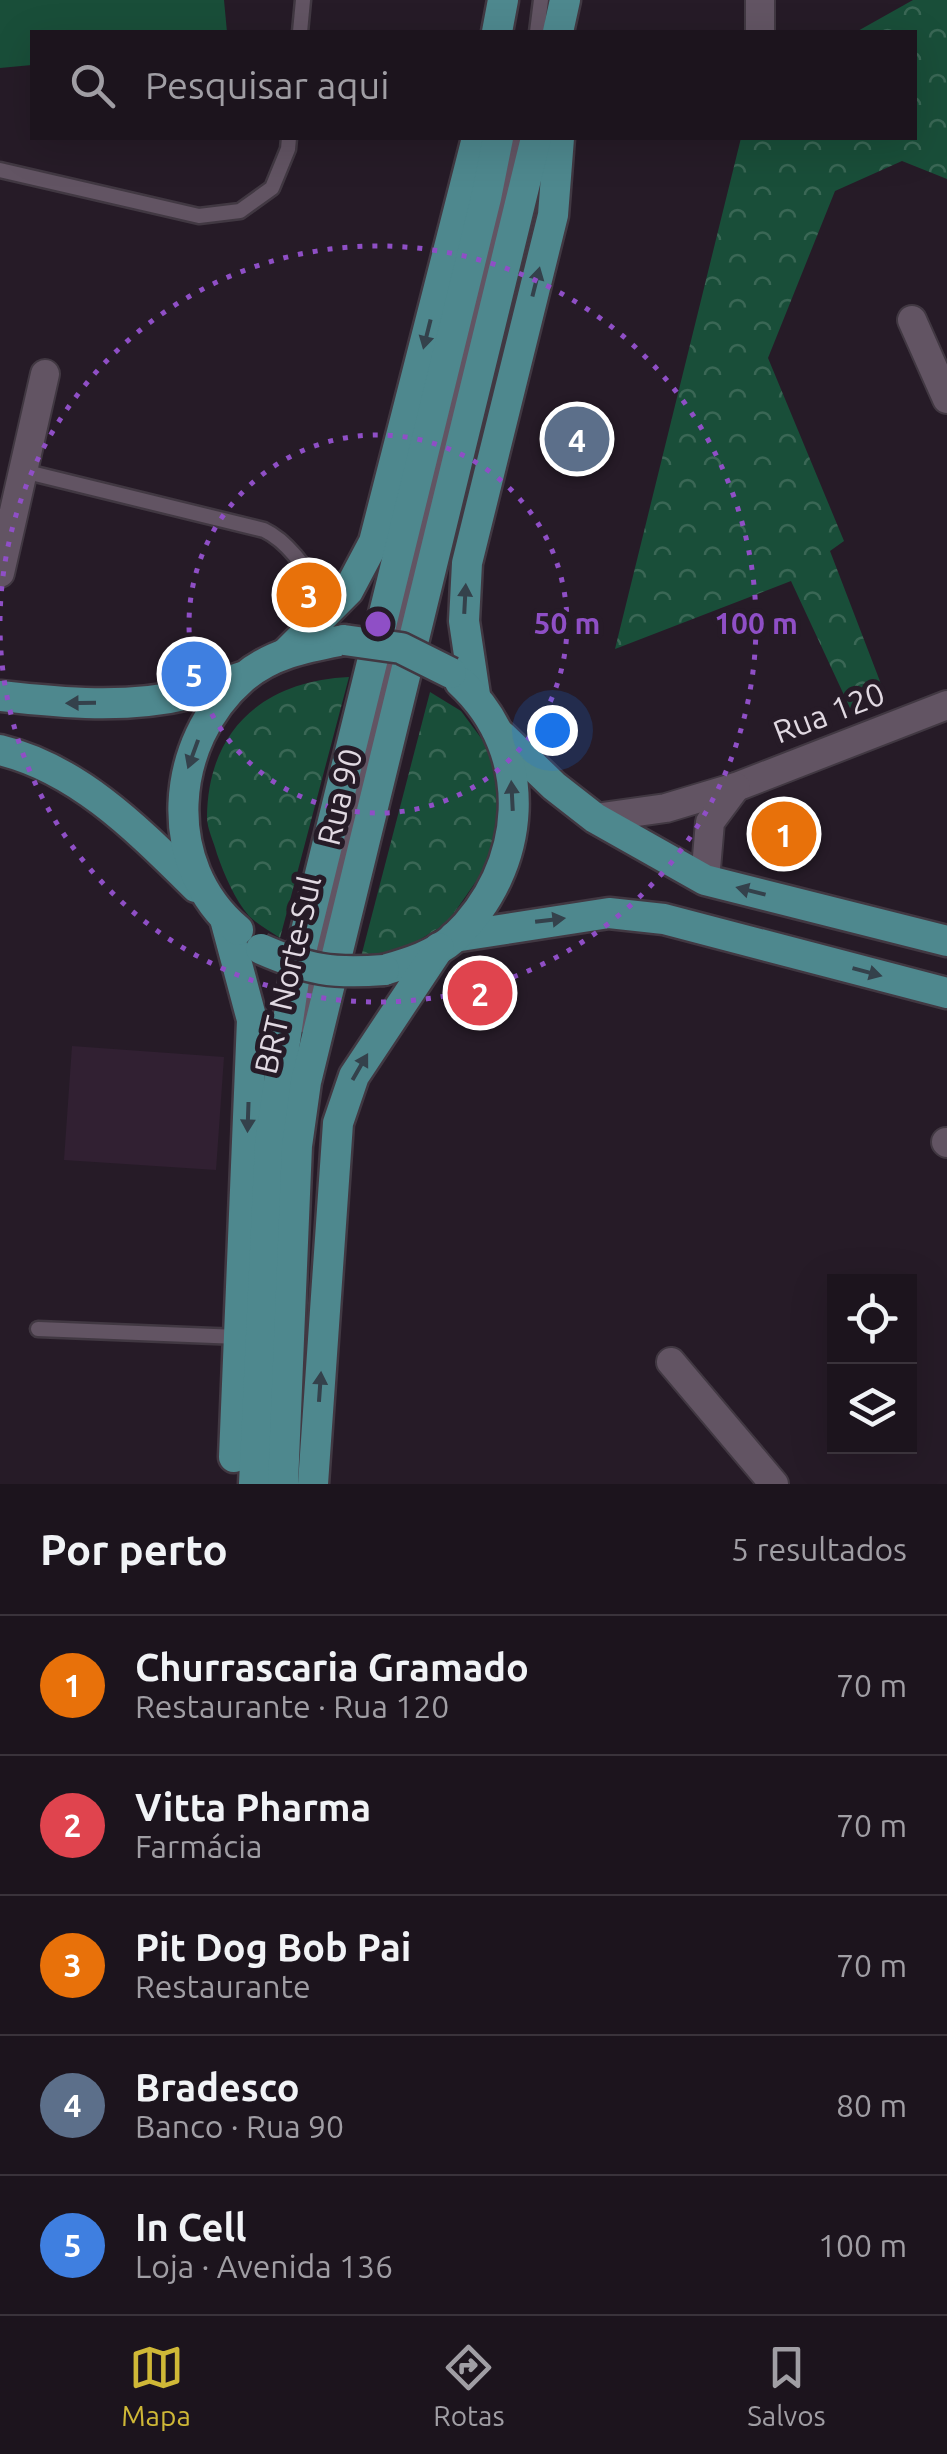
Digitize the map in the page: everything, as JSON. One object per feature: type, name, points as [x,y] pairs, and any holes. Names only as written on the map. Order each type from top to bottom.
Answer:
[{"type":"main road","points":[[496,30],[502,0]]},
{"type":"main road","points":[[518,30],[520,0]]},
{"type":"main road","points":[[559,30],[567,0]]},
{"type":"main road","points":[[567,0],[567,30]]},
{"type":"main road","points":[[0,696],[65,704],[188,695],[245,676],[287,652],[348,591],[374,542],[476,140]]},
{"type":"main road","name":"Rua 90","points":[[254,1484],[270,1144],[294,980],[498,140]]},
{"type":"main road","name":"Rua 90","points":[[283,1484],[297,1146],[306,1082],[536,140]]},
{"type":"main road","points":[[475,696],[464,620],[467,563],[553,215],[559,140]]},
{"type":"main road","points":[[287,652],[344,640],[400,648],[450,673],[475,696],[502,736],[554,786],[596,818],[705,880],[947,941]]},
{"type":"main road","points":[[233,1484],[252,1020],[218,911],[190,858],[182,808],[189,758],[210,713],[245,676]]},
{"type":"main road","points":[[313,1484],[338,1124],[354,1076],[446,943],[490,893],[512,843],[514,790],[502,736]]},
{"type":"main road","points":[[0,750],[24,756],[84,788],[136,828],[261,949],[300,966],[342,974],[384,970],[412,962],[446,943],[535,922],[609,913],[664,919],[947,993]]},
{"type":"street","points":[[760,0],[760,30]]},
{"type":"street","points":[[912,320],[947,399]]},
{"type":"street","points":[[0,573],[46,374]]},
{"type":"street","name":"Rua 120","points":[[596,818],[666,808],[736,787],[947,704]]},
{"type":"street","points":[[705,880],[710,822],[736,787]]},
{"type":"street","points":[[671,1362],[774,1484]]},
{"type":"lane","points":[[300,30],[304,0]]},
{"type":"lane","points":[[537,30],[542,0]]},
{"type":"lane","points":[[0,170],[199,216],[240,210],[272,188],[289,140]]},
{"type":"lane","name":"BRT Norte-Sul","points":[[267,1484],[290,1082],[506,194],[516,140]]},
{"type":"lane","points":[[23,471],[264,530],[289,548],[332,609]]},
{"type":"lane","points":[[38,1329],[239,1336]]},
{"type":"shaded area","points":[[72,1046],[224,1057],[216,1170],[64,1160]]},
{"type":"green space","points":[[0,0],[224,0],[227,30],[30,30],[30,65],[0,68]]},
{"type":"green space","points":[[913,0],[947,0],[947,179],[902,161],[835,191],[768,358],[844,541],[830,551],[886,697],[850,708],[791,581],[615,649],[741,140],[917,140],[917,30],[860,30]]},
{"type":"green space","points":[[349,677],[280,938],[249,916],[227,878],[207,822],[210,786],[218,758],[247,715],[292,688]]},
{"type":"green space","points":[[430,692],[461,711],[490,750],[502,809],[491,860],[447,923],[406,948],[361,957]]},
{"type":"place","name":"Bradesco","points":[[577,439]]},
{"type":"place","name":"Pit Dog Bob Pai","points":[[309,595]]},
{"type":"place","name":"In Cell","points":[[194,674]]},
{"type":"place","name":"Churrascaria Gramado","points":[[784,834]]},
{"type":"place","name":"Vitta Pharma","points":[[480,993]]}]
